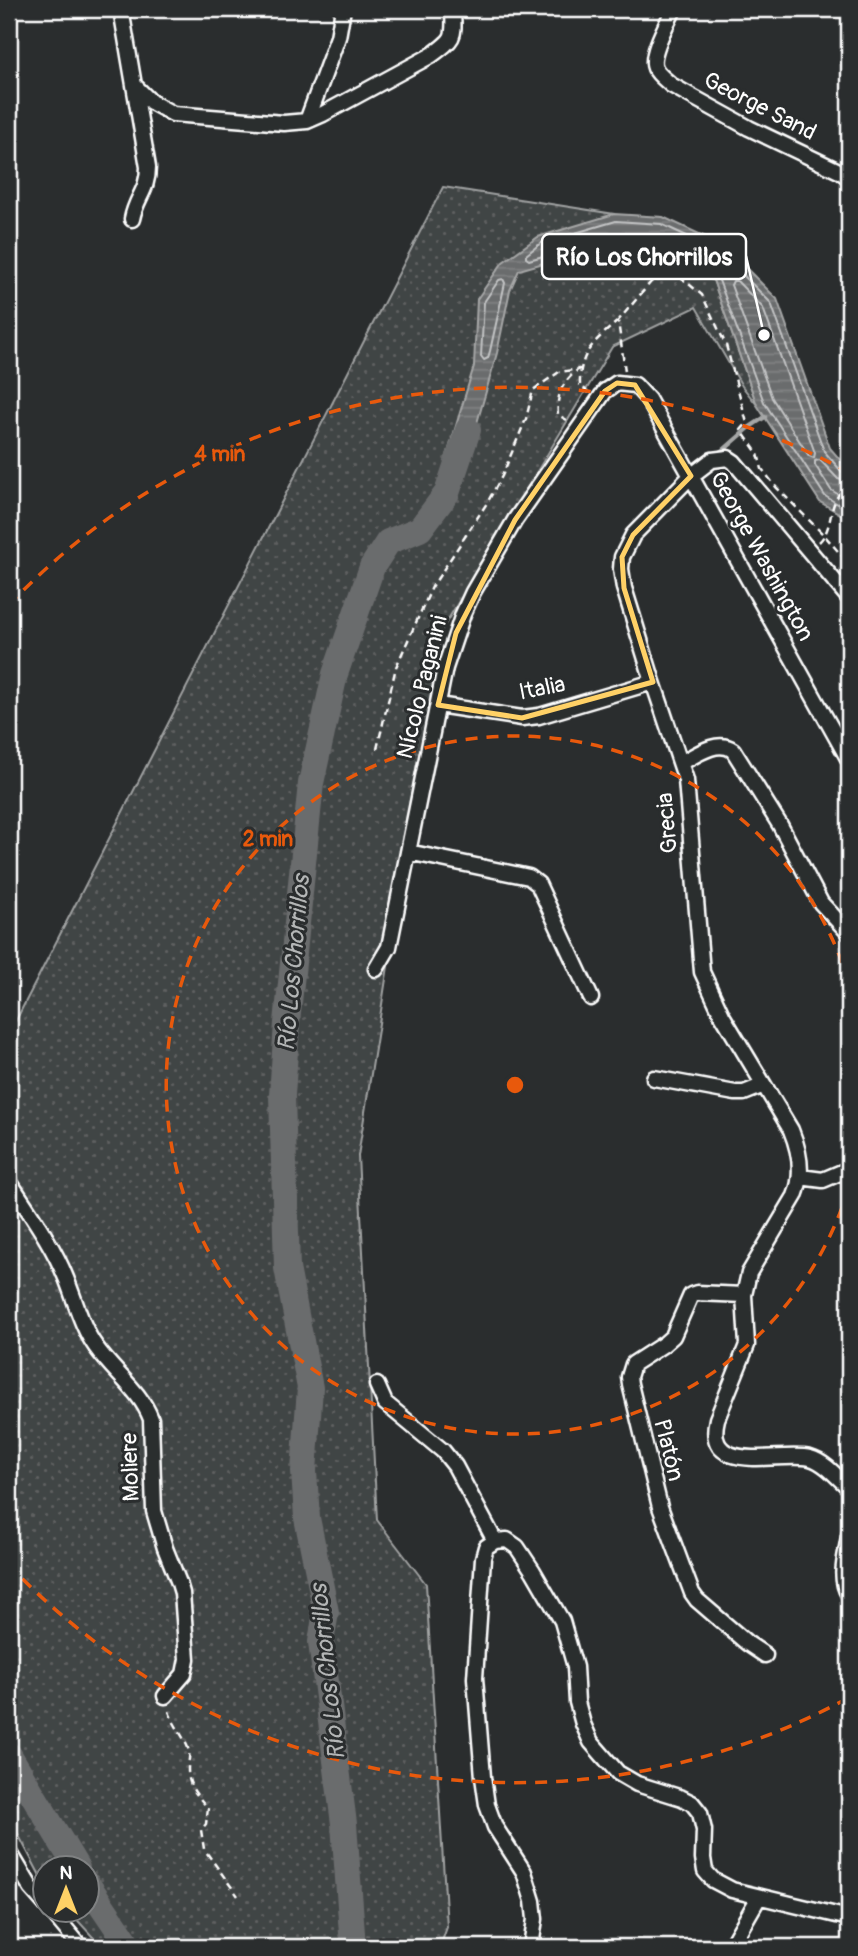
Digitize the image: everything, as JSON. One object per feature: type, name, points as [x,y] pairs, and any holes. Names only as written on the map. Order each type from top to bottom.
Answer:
[{"type":"street","points":[[121,9],[148,167],[146,186],[132,219]]},
{"type":"street","points":[[307,121],[338,37],[343,9]]},
{"type":"street","points":[[134,85],[151,102],[173,114],[284,123],[307,121],[432,55],[452,39],[453,9]]},
{"type":"street","name":"George Sand","points":[[674,9],[654,62],[655,69],[671,85],[849,178]]},
{"type":"street","name":"Nícolo Paganini","points":[[376,969],[388,947],[445,668],[463,614],[514,520],[598,400],[617,383],[626,383]]},
{"type":"street","name":"George Washington","points":[[626,383],[635,385],[648,399],[849,760]]},
{"type":"street","name":"Grecia","points":[[800,1177],[797,1144],[791,1130],[722,1015],[702,972],[688,797],[681,763],[624,588],[622,556],[632,535],[691,476],[712,460],[728,458],[734,461],[849,598]]},
{"type":"street","name":"Italia","points":[[438,705],[522,718],[539,716],[653,682]]},
{"type":"street","points":[[681,763],[720,745],[733,750],[780,825],[821,903],[849,933]]},
{"type":"street","points":[[408,852],[529,877],[538,884],[591,998]]},
{"type":"street","points":[[654,1077],[735,1093],[744,1093],[764,1085]]},
{"type":"street","points":[[849,1169],[823,1180],[800,1177],[795,1196],[749,1273],[744,1294],[747,1345],[715,1427],[719,1445],[735,1457],[808,1458],[822,1464],[849,1488]]},
{"type":"street","name":"Moliere","points":[[9,1181],[44,1235],[95,1346],[131,1386],[147,1407],[151,1419],[154,1511],[182,1594],[187,1659],[184,1674],[165,1696]]},
{"type":"street","name":"Platón","points":[[744,1294],[691,1295],[673,1336],[633,1364],[629,1377],[660,1507],[692,1593],[697,1601],[765,1655]]},
{"type":"street","points":[[377,1385],[385,1403],[443,1451],[455,1466],[495,1541]]},
{"type":"street","points":[[849,1536],[843,1579],[849,1595]]},
{"type":"street","points":[[531,1947],[535,1919],[533,1901],[524,1872],[495,1827],[487,1805],[475,1678],[483,1558],[486,1547],[495,1541],[507,1540],[517,1547],[562,1620],[575,1667],[577,1702],[591,1742],[618,1773],[637,1784],[692,1803],[700,1813],[704,1830],[705,1871],[713,1880],[732,1890],[849,1918]]},
{"type":"street","points":[[9,1851],[32,1889]]},
{"type":"street","points":[[730,1947],[759,1896]]},
{"type":"street","points":[[62,1924],[81,1947]]},
{"type":"path","points":[[579,429],[558,415],[557,400],[567,378],[579,369],[593,342],[618,321],[651,282],[678,275],[702,295],[726,345],[747,423],[741,430],[758,454],[762,469],[849,564]]},
{"type":"path","points":[[618,321],[626,383]]},
{"type":"path","points":[[579,369],[580,385],[598,400]]},
{"type":"path","points":[[377,749],[396,667],[432,587],[502,476],[526,419],[533,390],[559,372],[579,369]]},
{"type":"path","points":[[825,536],[835,499],[849,485]]},
{"type":"path","points":[[165,1696],[171,1718],[189,1752],[187,1771],[190,1786],[208,1808],[206,1824],[201,1830],[204,1849],[238,1896]]},
{"type":"highlighted area","points":[[617,383],[635,385],[691,476],[633,535],[622,557],[624,588],[653,682],[522,718],[438,705],[456,633],[515,520],[605,391]]},
{"type":"shaded area","points":[[443,187],[614,214],[624,240],[713,280],[757,405],[742,386],[696,307],[612,347],[441,631],[358,1156],[377,1520],[426,1584],[447,1927],[440,1947],[102,1947],[81,1924],[102,1924],[102,1854],[32,1854],[32,1860],[9,1817],[9,1034]]},
{"type":"water","points":[[614,214],[663,217],[723,245],[777,299],[830,448],[849,470],[849,519],[820,502],[757,405],[713,280],[624,240],[519,270],[510,290],[497,353],[465,465],[446,459],[474,366],[477,299],[503,262],[538,237]]},
{"type":"waterway","points":[[718,455],[765,417]]},
{"type":"waterway","name":"Río Los Chorrillos","points":[[353,1947],[344,1824],[321,1642],[326,1612],[307,1518],[304,1471],[310,1388],[287,1268],[282,1095],[287,1023],[311,783],[335,674],[372,567],[388,542],[420,529],[447,493],[468,430]]},
{"type":"waterway","name":"Río Los Chorrillos","points":[[9,1755],[69,1854]]},
{"type":"waterway","name":"Río Los Chorrillos","points":[[102,1906],[130,1947]]},
{"type":"place","name":"Río Los Chorrillos","points":[[764,335]]}]
